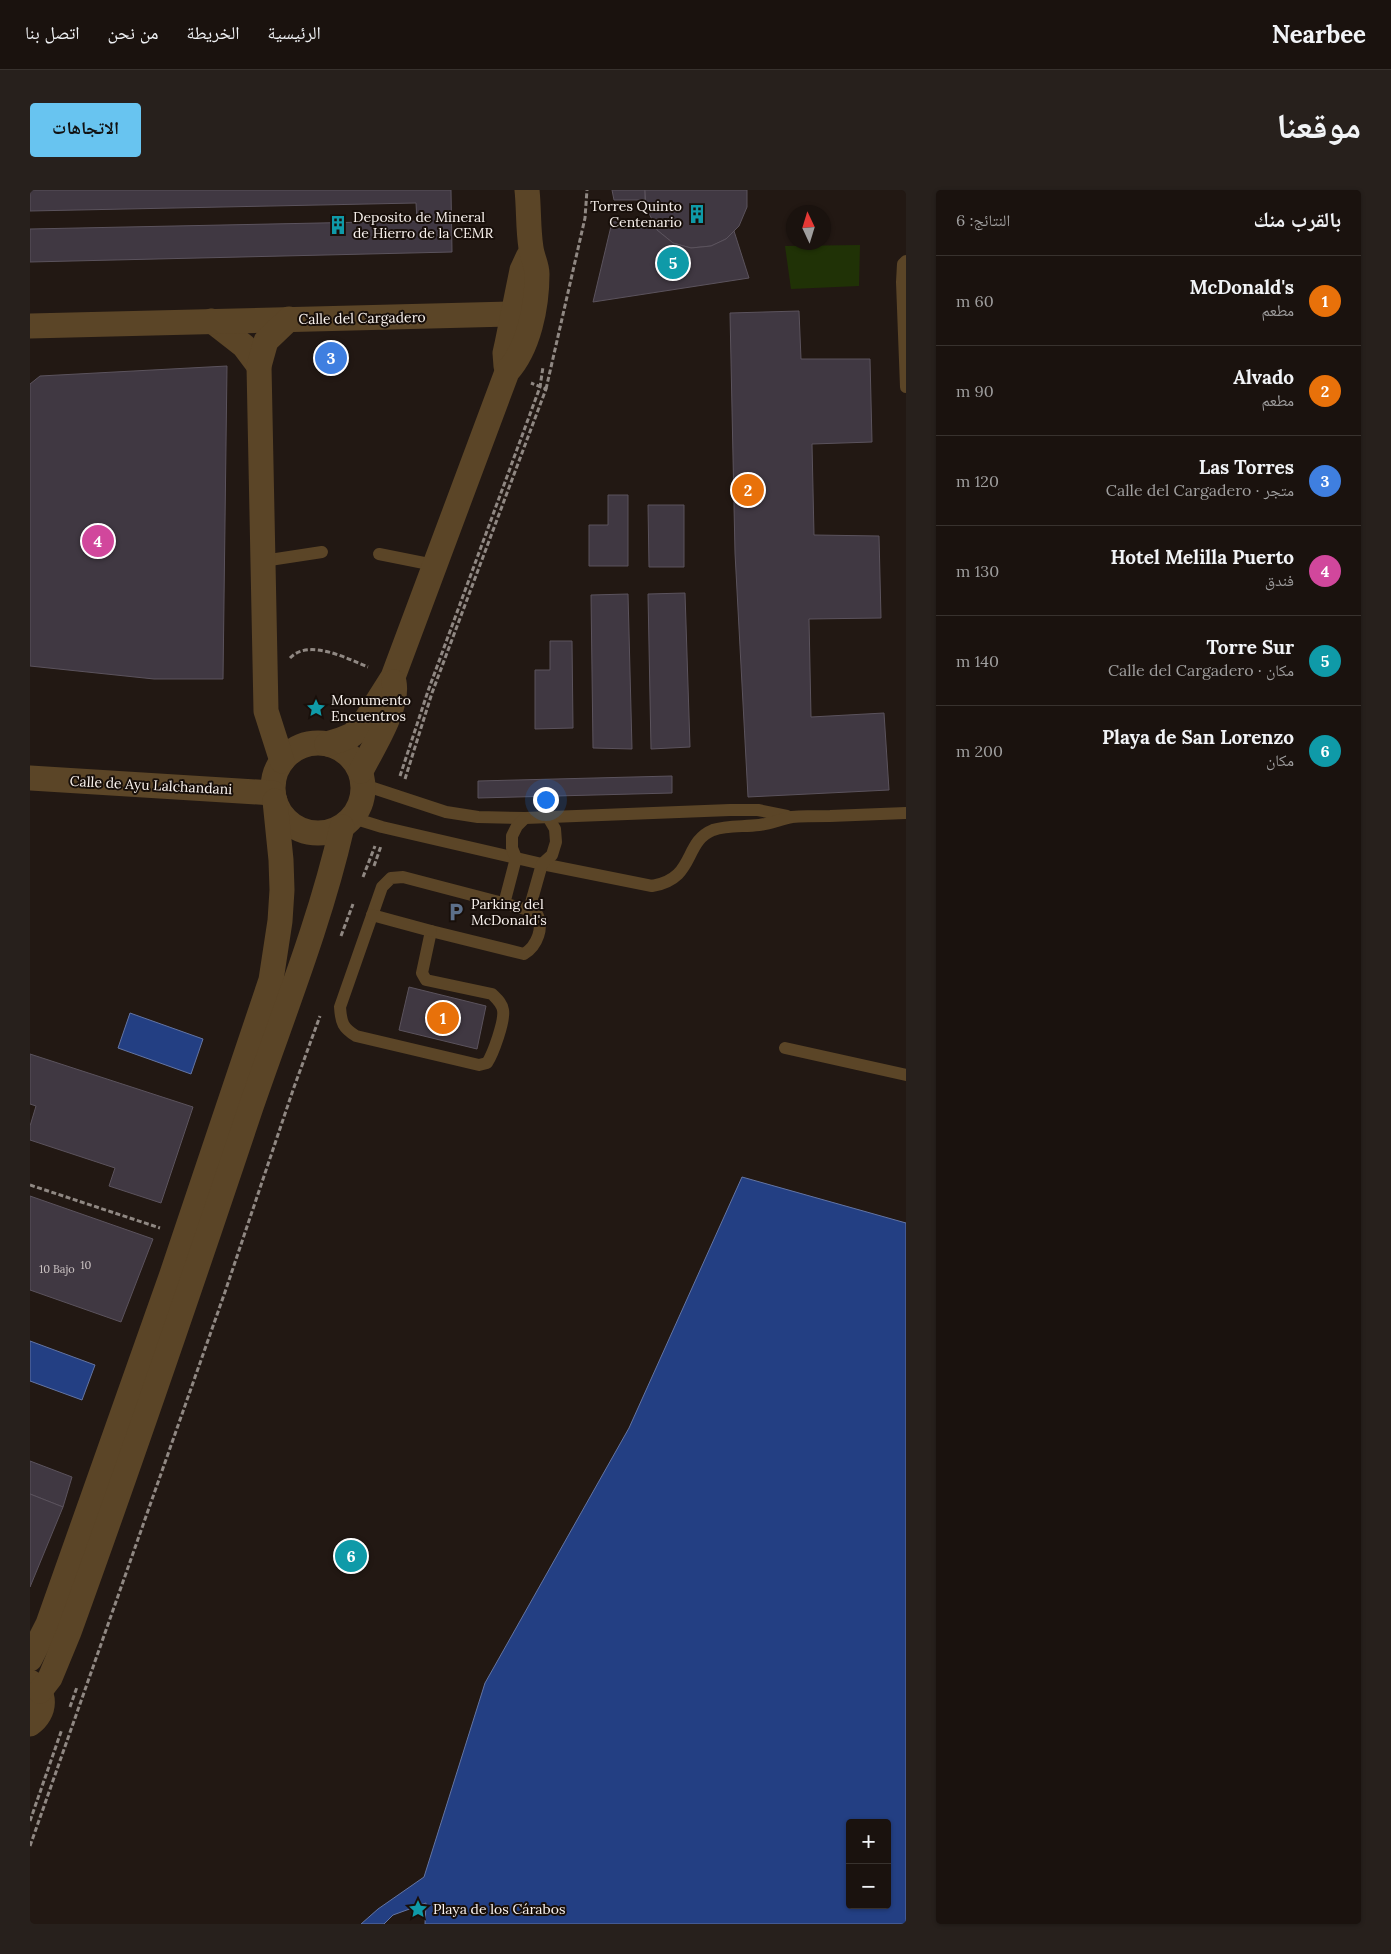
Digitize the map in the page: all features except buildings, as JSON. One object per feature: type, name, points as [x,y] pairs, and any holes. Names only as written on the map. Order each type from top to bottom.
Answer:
[{"type":"street","points":[[327,744],[352,735],[362,726],[393,677],[507,372],[514,365],[522,348],[534,303],[537,272],[531,250],[527,190]]},
{"type":"street","points":[[507,372],[505,353],[522,270],[531,250]]},
{"type":"street","name":"Calle del Cargadero","points":[[30,326],[513,314]]},
{"type":"street","points":[[282,761],[266,711],[259,366],[266,341],[289,319]]},
{"type":"street","points":[[212,321],[244,346],[259,366]]},
{"type":"street","points":[[30,1744],[35,1703],[50,1678],[69,1632],[309,945],[347,823],[361,803],[362,778],[394,700],[395,687],[393,677]]},
{"type":"street","points":[[30,1660],[52,1615],[175,1265],[271,980],[280,920],[282,890],[281,860],[274,797],[276,771],[291,752],[302,746],[315,743],[327,744],[342,749],[353,758],[362,778]]},
{"type":"street","name":"Calle de Ayu Lalchandani","points":[[30,778],[274,797]]},
{"type":"street","points":[[274,797],[281,813],[290,823],[302,830],[315,833],[329,832],[347,823]]},
{"type":"lane","points":[[906,262],[903,264],[902,282],[906,387]]},
{"type":"lane","points":[[263,562],[322,552]]},
{"type":"lane","points":[[378,554],[434,565]]},
{"type":"lane","points":[[362,778],[399,797],[446,812],[464,815],[525,818],[758,810],[792,817]]},
{"type":"lane","points":[[347,823],[388,828],[542,864],[652,886],[663,884],[677,877],[686,867],[696,845],[702,837],[713,830],[760,825],[792,817],[906,813]]},
{"type":"lane","points":[[529,910],[542,864],[552,855],[556,842],[555,829],[548,817]]},
{"type":"lane","points":[[504,904],[516,858],[512,848],[512,836],[517,826],[525,818]]},
{"type":"lane","points":[[372,915],[524,954],[535,945],[540,924],[536,912],[403,877],[391,878],[382,887],[372,915],[340,1007],[341,1018],[346,1029],[356,1036],[479,1065],[487,1064],[495,1048],[504,1012],[500,1002],[492,994],[426,980],[422,973],[431,931]]},
{"type":"lane","points":[[785,1048],[906,1075]]},
{"type":"path","points":[[399,797],[432,693],[546,389],[585,218],[587,190]]},
{"type":"path","points":[[507,372],[546,389]]},
{"type":"path","points":[[286,662],[295,653],[322,649],[432,693]]},
{"type":"path","points":[[371,875],[388,828]]},
{"type":"path","points":[[30,1846],[226,1292],[320,1015]]},
{"type":"path","points":[[30,1185],[160,1228]]},
{"type":"green space","points":[[831,245],[860,245],[859,286],[791,289],[785,246],[786,250],[831,250]]},
{"type":"water","points":[[130,1013],[203,1039],[191,1074],[118,1048]]},
{"type":"water","points":[[742,1177],[906,1223],[906,1924],[425,1924],[426,1903],[393,1915],[384,1924],[361,1924],[378,1909],[424,1877],[485,1683],[629,1428]]},
{"type":"water","points":[[30,1341],[95,1365],[82,1400],[30,1381]]},
{"type":"place","name":"Torres Quinto Centenario","points":[[697,214]]},
{"type":"place","name":"Deposito de Mineral de Hierro de la CEMR","points":[[338,225]]},
{"type":"place","name":"Torre Sur","points":[[673,263]]},
{"type":"place","name":"Las Torres","points":[[331,358]]},
{"type":"place","name":"Alvado","points":[[748,490]]},
{"type":"place","name":"Hotel Melilla Puerto","points":[[98,541]]},
{"type":"place","name":"Monumento Encuentros","points":[[316,708]]},
{"type":"place","name":"Parking del McDonald's","points":[[456,912]]},
{"type":"place","name":"McDonald's","points":[[443,1018]]},
{"type":"place","name":"Playa de San Lorenzo","points":[[351,1556]]},
{"type":"place","name":"Playa de los Cárabos","points":[[418,1909]]}]
